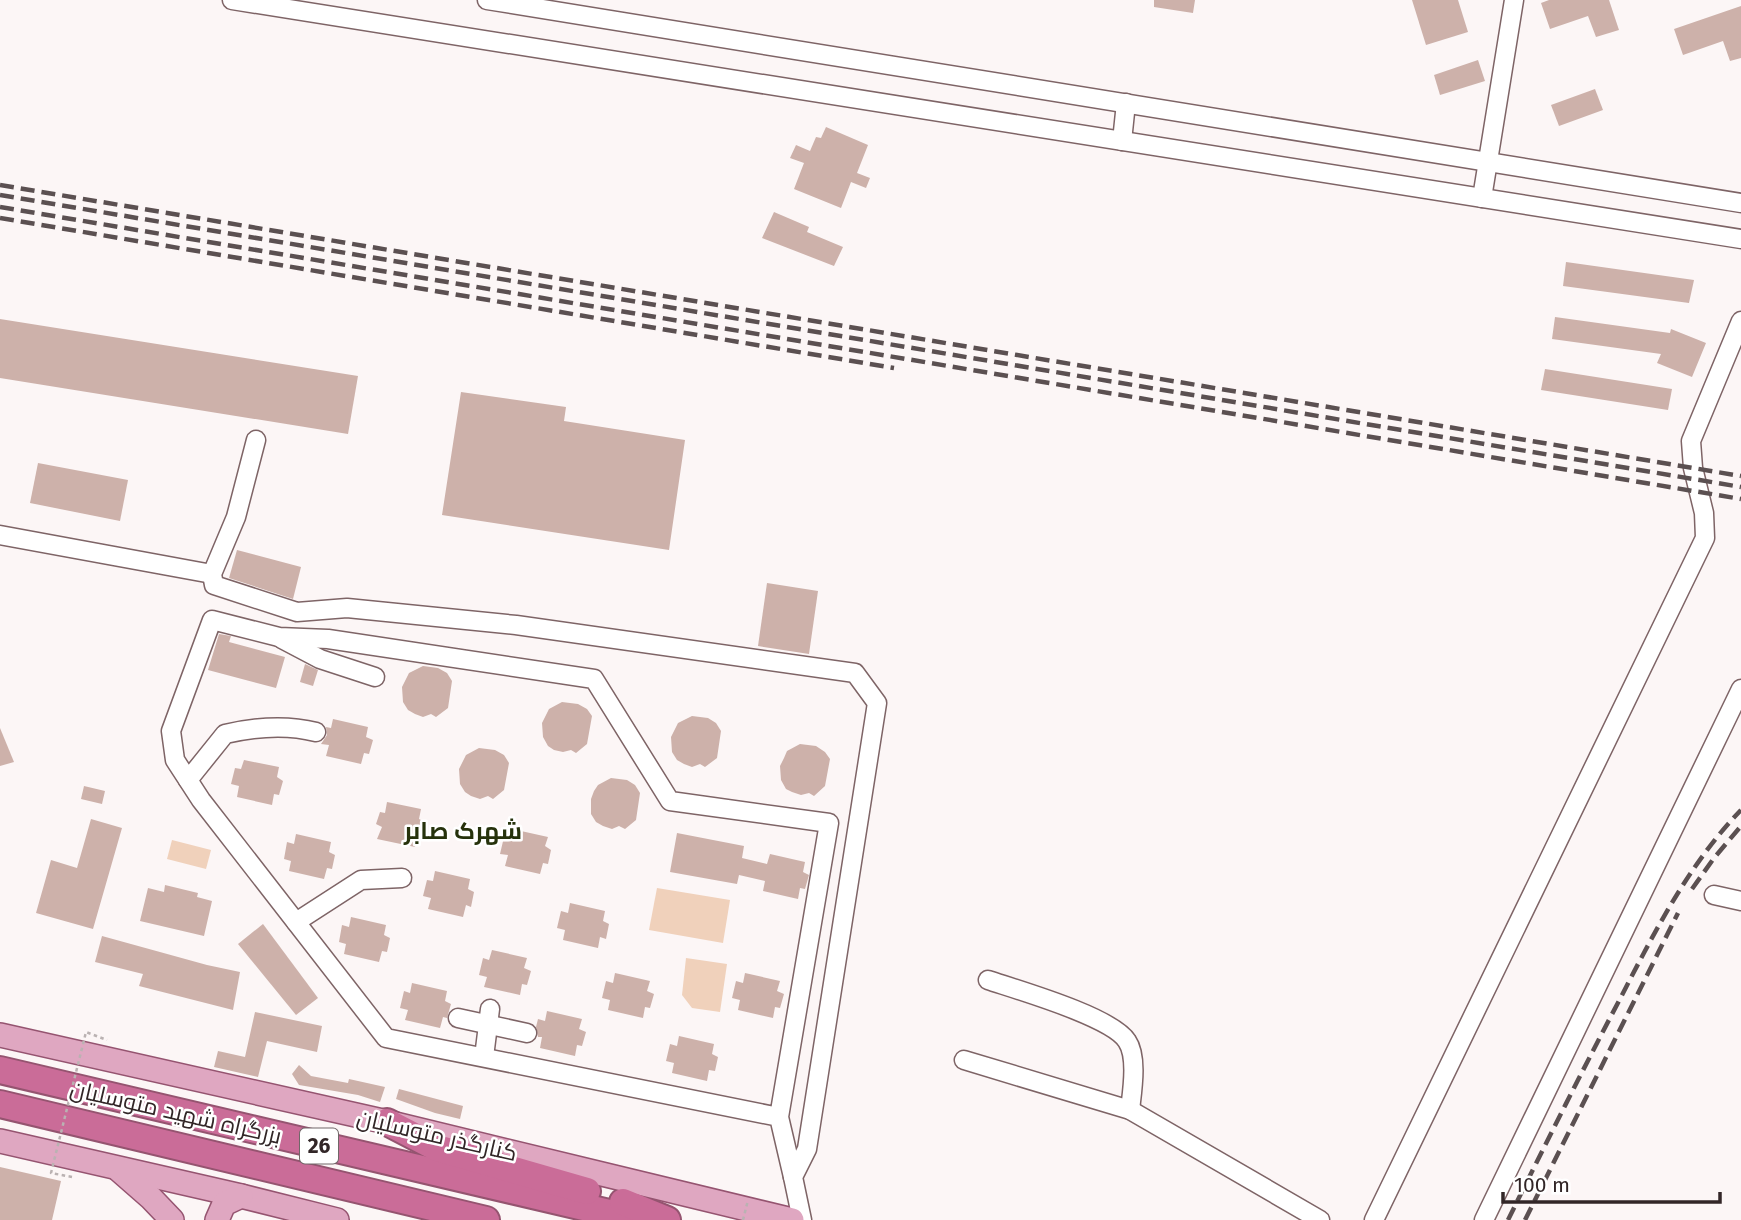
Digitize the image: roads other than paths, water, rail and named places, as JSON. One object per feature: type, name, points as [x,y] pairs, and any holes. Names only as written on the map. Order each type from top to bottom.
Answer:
[{"type":"highway","name":"بزرگراه شهید متوسلیان","points":[[0,1070],[639,1220]]},
{"type":"highway","name":"بزرگراه شهید متوسلیان","points":[[0,1104],[486,1220]]},
{"type":"highway","points":[[387,1122],[437,1148],[612,1198],[667,1220]]},
{"type":"main road","name":"کنارگذر متوسلیان","points":[[0,1035],[387,1122],[792,1220]]},
{"type":"main road","points":[[0,1141],[337,1220]]},
{"type":"main road","points":[[117,1168],[172,1220]]},
{"type":"main road","points":[[217,1220],[224,1204],[241,1196]]},
{"type":"street","points":[[232,0],[294,5],[1741,239]]},
{"type":"street","points":[[487,0],[1741,203]]},
{"type":"street","points":[[1482,198],[1514,0]]},
{"type":"street","points":[[1122,141],[1126,103]]},
{"type":"street","points":[[1374,1220],[1705,538],[1704,513],[1693,468],[1691,441],[1741,321]]},
{"type":"street","points":[[256,440],[236,517],[212,574],[214,585],[297,612],[347,608],[516,625],[855,673],[877,703],[807,1149],[793,1177]]},
{"type":"street","points":[[0,535],[212,574]]},
{"type":"street","points":[[779,1117],[386,1038],[175,760],[172,732],[212,620],[279,637],[328,639],[594,679],[670,801],[829,823],[779,1117],[802,1220]]},
{"type":"street","points":[[279,637],[320,659],[375,677]]},
{"type":"street","points":[[1484,1220],[1741,689]]},
{"type":"street","points":[[188,780],[225,734],[254,728],[298,727],[316,732]]},
{"type":"street","points":[[296,922],[361,880],[402,878]]},
{"type":"street","points":[[1714,895],[1741,901]]},
{"type":"street","points":[[988,980],[1098,1020],[1119,1032],[1128,1042],[1131,1055],[1133,1075],[1130,1111]]},
{"type":"street","points":[[484,1057],[489,1017]]},
{"type":"street","points":[[458,1018],[489,1017],[527,1033]]},
{"type":"street","points":[[964,1060],[1130,1111],[1320,1220]]},
{"type":"railway","points":[[0,185],[1741,476]]},
{"type":"railway","points":[[0,195],[1741,487]]},
{"type":"railway","points":[[0,207],[1741,499]]},
{"type":"railway","points":[[0,218],[894,368]]},
{"type":"railway","points":[[1508,1220],[1660,923],[1689,875],[1741,810]]},
{"type":"railway","points":[[1692,889],[1741,826]]},
{"type":"railway","points":[[1525,1220],[1678,913]]},
{"type":"district","name":"شهرک صابر","points":[[463,831]]}]
